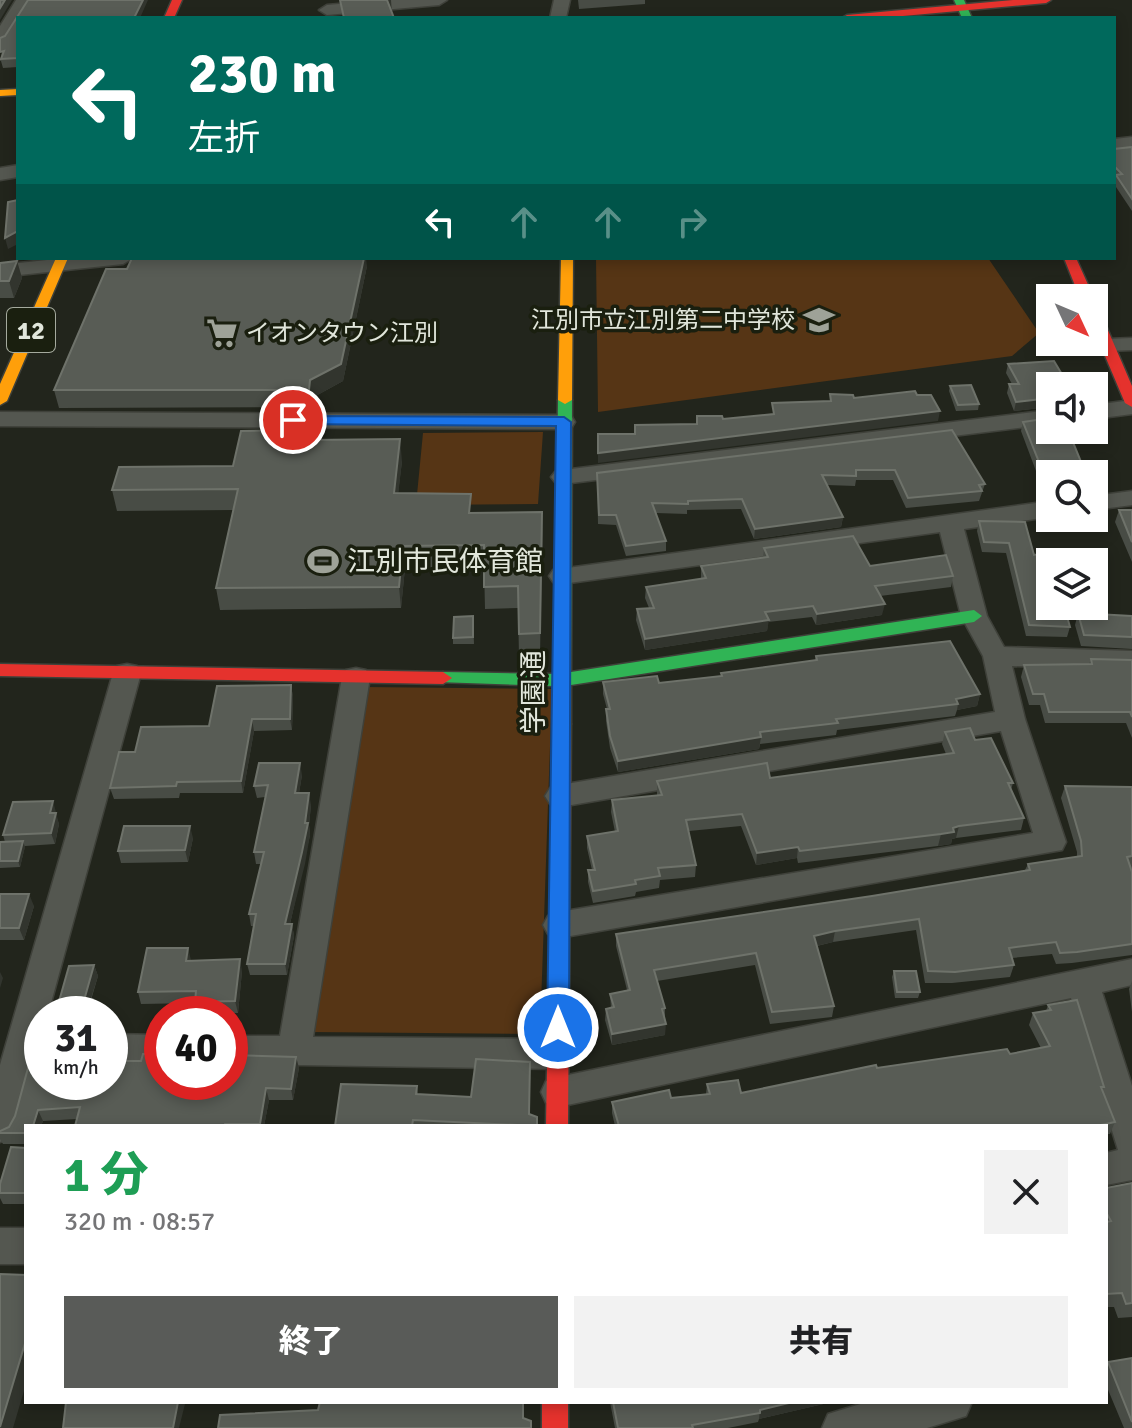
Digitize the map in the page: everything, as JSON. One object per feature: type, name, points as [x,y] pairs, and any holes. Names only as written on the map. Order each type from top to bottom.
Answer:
[{"type":"main road","points":[[873,16],[1046,0]]},
{"type":"main road","name":"学園通","points":[[557,1124],[567,260]]},
{"type":"main road","points":[[1071,260],[1081,284]]},
{"type":"main road","name":"12","points":[[0,401],[60,261]]},
{"type":"main road","points":[[1108,347],[1132,405]]},
{"type":"main road","points":[[0,670],[561,680],[974,616]]},
{"type":"main road","points":[[555,1404],[555,1428]]},
{"type":"street","points":[[0,38],[24,0]]},
{"type":"street","points":[[327,9],[439,0]]},
{"type":"street","points":[[0,271],[81,260]]},
{"type":"street","points":[[1108,345],[1132,344]]},
{"type":"street","points":[[1108,409],[1132,405]]},
{"type":"street","points":[[0,419],[564,422]]},
{"type":"street","points":[[563,477],[1036,419]]},
{"type":"street","points":[[1108,501],[1132,498]]},
{"type":"street","points":[[562,576],[1036,511]]},
{"type":"street","points":[[559,925],[1051,842],[1011,719],[996,656],[974,616],[950,523]]},
{"type":"street","points":[[996,656],[1132,660]]},
{"type":"street","points":[[0,1126],[127,673]]},
{"type":"street","points":[[294,1050],[356,677]]},
{"type":"street","points":[[560,796],[1011,719]]},
{"type":"street","points":[[558,1092],[1132,972]]},
{"type":"street","points":[[1082,981],[1132,1142]]},
{"type":"street","points":[[248,1050],[558,1054]]},
{"type":"street","points":[[1108,1169],[1132,1164]]},
{"type":"street","points":[[0,1246],[24,1246]]},
{"type":"street","points":[[842,1428],[944,1404]]},
{"type":"shaded area","name":"江別市立江別第二中学校","points":[[596,260],[989,260],[1036,329],[1036,336],[1012,356],[598,412]]},
{"type":"shaded area","points":[[543,432],[538,504],[416,505],[423,433]]},
{"type":"shaded area","points":[[363,687],[552,689],[540,1034],[310,1032]]},
{"type":"building","points":[[28,0],[143,0],[135,16],[18,16]]},
{"type":"building","points":[[340,0],[387,0],[393,16],[344,16]]},
{"type":"building","points":[[16,19],[16,58],[1,59],[4,51],[0,52],[0,38],[5,36]]},
{"type":"building","points":[[1132,147],[1132,199],[1116,175],[1122,174],[1116,168],[1116,149]]},
{"type":"building","points":[[16,200],[16,232],[5,238],[8,202]]},
{"type":"building","name":"イオンタウン江別","points":[[131,260],[364,260],[341,364],[310,380],[309,390],[54,390],[106,269],[127,269]]},
{"type":"building","points":[[17,261],[9,281],[0,281],[0,263]]},
{"type":"building","points":[[1054,361],[1061,372],[1036,372],[1036,400],[1016,402],[1009,384],[1019,384],[1008,364]]},
{"type":"building","points":[[971,385],[979,404],[958,405],[950,386]]},
{"type":"building","points":[[915,391],[917,395],[931,395],[940,411],[598,453],[598,434],[635,434],[635,425],[697,424],[697,416],[722,416],[723,419],[774,414],[772,403],[831,401],[830,394],[853,395],[854,398]]},
{"type":"building","points":[[1036,420],[1036,444],[1074,444],[1080,460],[1038,460],[1023,422]]},
{"type":"building","points":[[311,430],[310,440],[400,439],[394,493],[471,494],[469,513],[542,512],[540,633],[519,634],[518,586],[484,587],[484,545],[403,546],[399,587],[216,588],[238,489],[112,490],[119,467],[233,466],[241,431]]},
{"type":"building","points":[[952,430],[985,484],[979,485],[982,491],[908,498],[895,470],[856,470],[856,476],[822,475],[843,517],[755,529],[742,499],[688,501],[688,504],[652,503],[666,541],[626,546],[616,515],[599,515],[597,473]]},
{"type":"building","points":[[1119,510],[1132,510],[1132,542]]},
{"type":"building","points":[[979,521],[1025,522],[1036,555],[1036,620],[1068,620],[1070,627],[1029,625],[1009,543],[984,542]]},
{"type":"building","points":[[853,536],[870,566],[946,555],[953,576],[875,586],[885,604],[817,614],[813,606],[765,612],[769,620],[645,639],[637,609],[654,608],[646,587],[706,578],[701,566],[768,557],[764,548]]},
{"type":"building","points":[[1108,615],[1132,616],[1132,637],[1084,635],[1080,620],[1108,620]]},
{"type":"building","points":[[473,616],[473,637],[453,638],[454,617]]},
{"type":"building","points":[[950,641],[980,694],[956,699],[958,704],[836,719],[838,723],[760,732],[761,737],[618,761],[610,736],[606,709],[610,709],[603,682],[657,676],[659,683],[722,676],[721,673],[817,660],[816,656]]},
{"type":"building","points":[[1091,659],[1132,660],[1132,717],[1130,712],[1049,712],[1044,694],[1033,694],[1024,665],[1092,664]]},
{"type":"building","points":[[291,685],[290,719],[252,719],[241,781],[177,782],[176,786],[110,788],[119,752],[135,752],[141,727],[209,726],[217,686]]},
{"type":"building","points":[[970,728],[975,740],[991,738],[1013,783],[1008,783],[1024,818],[959,826],[953,828],[954,832],[941,834],[800,851],[798,847],[757,853],[742,814],[686,820],[696,865],[658,868],[660,876],[635,880],[636,884],[593,891],[588,870],[595,870],[587,836],[618,831],[612,800],[662,795],[657,781],[767,763],[770,778],[954,753],[945,732]]},
{"type":"building","points":[[259,763],[300,763],[295,793],[309,793],[305,823],[308,823],[285,924],[292,924],[285,964],[247,964],[256,914],[249,914],[264,852],[254,852],[268,785],[254,786]]},
{"type":"building","points":[[1065,786],[1132,787],[1132,856],[1127,857],[1132,872],[1132,944],[1060,953],[1056,942],[1009,948],[1014,965],[955,972],[928,971],[919,919],[835,931],[814,936],[834,1006],[772,1012],[756,953],[654,970],[665,1008],[662,1009],[666,1024],[612,1034],[606,1009],[614,1007],[610,994],[630,990],[616,934],[1030,870],[1028,864],[1082,856],[1081,841]]},
{"type":"building","points":[[53,801],[50,813],[56,813],[51,833],[3,835],[13,802]]},
{"type":"building","points":[[124,826],[190,826],[185,850],[118,851]]},
{"type":"building","points":[[23,841],[18,861],[0,861],[0,842]]},
{"type":"building","points":[[0,894],[29,894],[19,928],[0,928]]},
{"type":"building","points":[[147,948],[188,948],[186,961],[240,959],[236,996],[196,996],[196,991],[138,992]]},
{"type":"building","points":[[94,965],[85,996],[61,996],[69,966]]},
{"type":"building","points":[[894,971],[916,971],[920,992],[897,992]]},
{"type":"building","points":[[1077,1000],[1104,1087],[1101,1087],[1115,1122],[618,1124],[612,1102],[669,1090],[671,1098],[710,1094],[707,1084],[738,1080],[741,1093],[876,1065],[877,1068],[1007,1049],[1010,1054],[1050,1046],[1033,1013],[1051,1010],[1048,1005]]},
{"type":"building","points":[[144,1054],[144,1100],[248,1100],[248,1056],[296,1057],[291,1089],[266,1088],[260,1124],[76,1124],[80,1107],[38,1110],[34,1124],[24,1124],[24,1133],[0,1133],[9,1127],[15,1116],[24,1083],[24,1100],[128,1100],[128,1061],[141,1061]]},
{"type":"building","points":[[476,1059],[530,1062],[529,1114],[537,1117],[537,1124],[413,1120],[412,1124],[335,1124],[341,1084],[417,1086],[416,1094],[471,1097]]},
{"type":"building","points":[[11,1147],[24,1148],[24,1193],[0,1193]]},
{"type":"building","points":[[1132,1183],[1132,1303],[1126,1304],[1122,1293],[1108,1294],[1108,1222],[1111,1221],[1108,1216],[1108,1188]]},
{"type":"building","points":[[0,1274],[24,1275],[24,1347],[0,1427]]},
{"type":"building","points":[[1132,1358],[1132,1422],[1108,1362]]},
{"type":"building","points":[[66,1404],[178,1404],[173,1428],[63,1428]]},
{"type":"building","points":[[320,1404],[523,1404],[523,1418],[531,1421],[531,1428],[218,1428],[220,1415],[318,1410]]},
{"type":"building","points":[[613,1404],[785,1404],[760,1410],[760,1413],[692,1425],[693,1428],[618,1428]]},
{"type":"traffic: fast","points":[[959,0],[966,16]]},
{"type":"traffic: fast","points":[[562,724],[565,400]]},
{"type":"traffic: fast","points":[[443,678],[561,680],[974,616]]},
{"type":"traffic: slow","points":[[0,93],[16,92]]},
{"type":"traffic: slow","points":[[0,401],[61,260]]},
{"type":"traffic: slow","points":[[565,400],[567,260]]},
{"type":"traffic: jam","points":[[170,16],[177,0]]},
{"type":"traffic: jam","points":[[869,16],[1046,0]]},
{"type":"traffic: jam","points":[[1071,260],[1081,284]]},
{"type":"traffic: jam","points":[[1108,347],[1132,403]]},
{"type":"traffic: jam","points":[[0,670],[443,678]]},
{"type":"traffic: jam","points":[[557,1124],[562,724]]},
{"type":"traffic: jam","points":[[555,1404],[555,1428]]},
{"type":"place","name":"江別市立江別第二中学校","points":[[819,320]]},
{"type":"place","name":"イオンタウン江別","points":[[222,333]]},
{"type":"place","name":"江別市民体育館","points":[[323,561]]},
{"type":"route","points":[[293,420],[564,422],[558,1028]]}]
